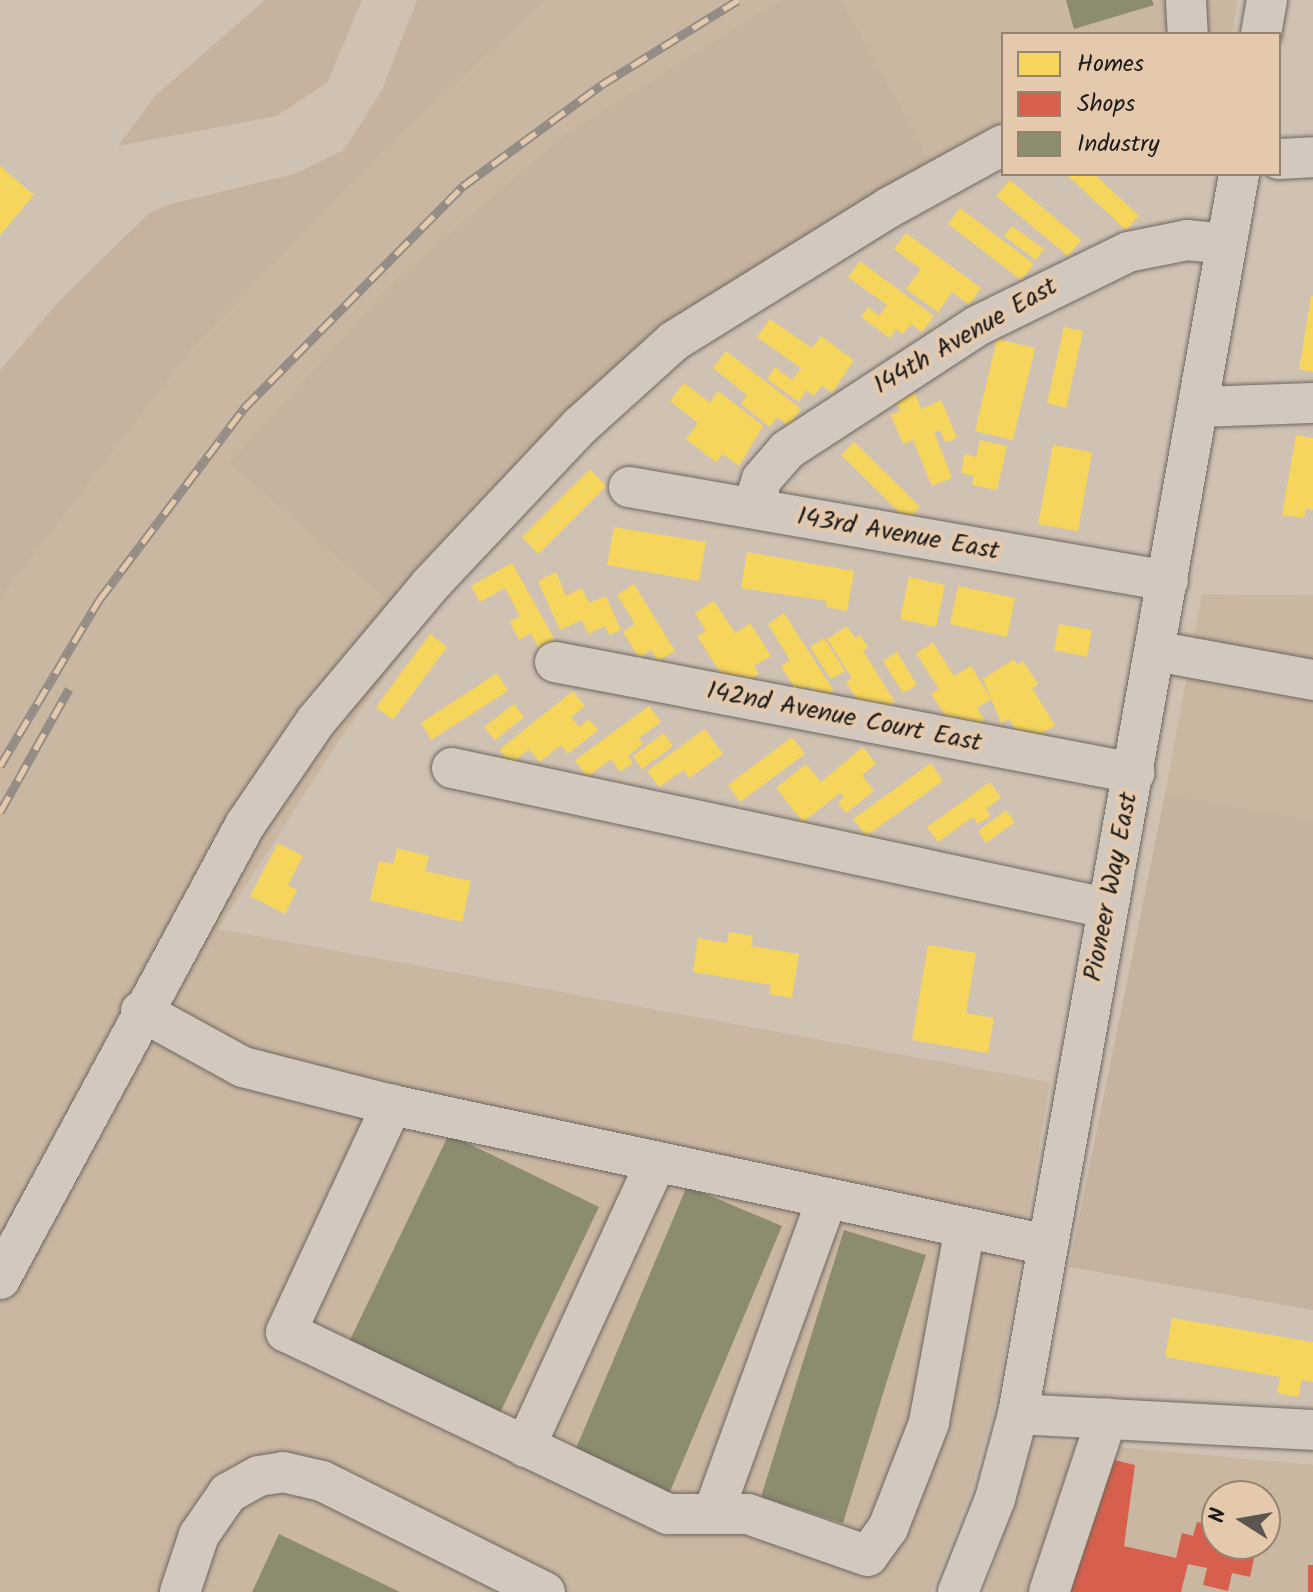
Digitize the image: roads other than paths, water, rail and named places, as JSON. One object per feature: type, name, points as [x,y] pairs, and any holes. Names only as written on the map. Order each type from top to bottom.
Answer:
[{"type":"street","points":[[1186,0],[1188,32]]},
{"type":"street","points":[[1261,32],[1267,0]]},
{"type":"street","points":[[0,1279],[141,1011],[245,825],[316,721],[430,585],[581,425],[674,341],[890,207],[1001,146]]},
{"type":"street","points":[[1281,159],[1313,157]]},
{"type":"street","name":"Pioneer Way East","points":[[958,1592],[995,1499],[1018,1414],[1239,176]]},
{"type":"street","name":"144th Avenue East","points":[[753,508],[762,479],[787,450],[977,326],[1128,252],[1187,240],[1225,244]]},
{"type":"street","points":[[1199,407],[1313,403]]},
{"type":"street","name":"143rd Avenue East","points":[[629,487],[1168,581]]},
{"type":"street","points":[[1155,651],[1313,680]]},
{"type":"street","name":"142nd Avenue Court East","points":[[555,662],[1134,773]]},
{"type":"street","points":[[452,768],[1106,908]]},
{"type":"street","points":[[141,1011],[243,1067],[392,1105],[1047,1245]]},
{"type":"street","points":[[392,1105],[286,1332],[668,1514],[714,1511],[748,1514],[868,1556],[888,1528],[929,1423],[965,1228]]},
{"type":"street","points":[[525,1447],[656,1162]]},
{"type":"street","points":[[714,1511],[827,1199]]},
{"type":"street","points":[[1018,1414],[1313,1430]]},
{"type":"street","points":[[1049,1592],[1107,1418]]},
{"type":"street","points":[[180,1592],[199,1535],[228,1493],[259,1476],[283,1472],[322,1481],[545,1592]]},
{"type":"railway","points":[[0,766],[99,600],[244,408],[463,186],[601,85],[738,0]]},
{"type":"railway","points":[[0,812],[69,689]]}]
